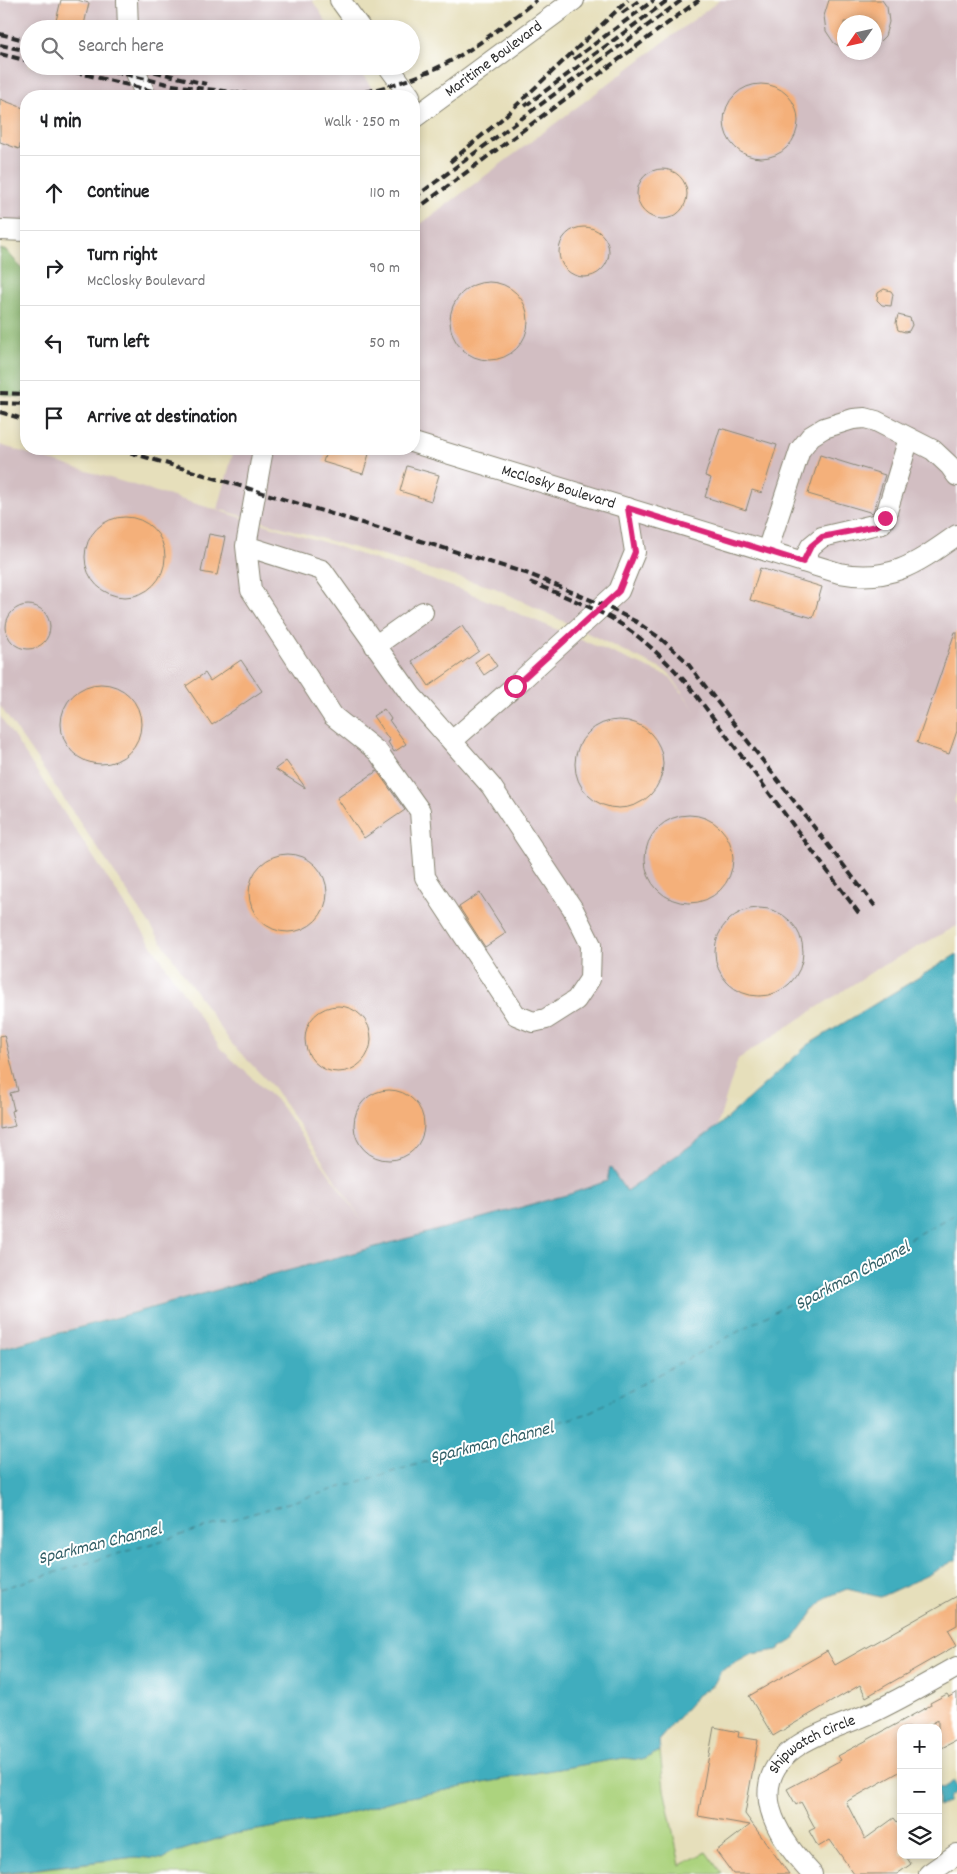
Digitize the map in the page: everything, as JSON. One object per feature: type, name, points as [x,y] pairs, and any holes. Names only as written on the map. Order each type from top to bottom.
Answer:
[{"type":"street","points":[[126,0],[127,20]]},
{"type":"street","points":[[340,0],[354,20]]},
{"type":"street","name":"Maritime Boulevard","points":[[420,108],[574,0]]},
{"type":"street","points":[[137,75],[143,90]]},
{"type":"street","points":[[395,75],[406,90]]},
{"type":"street","points":[[0,230],[20,231]]},
{"type":"street","points":[[767,550],[800,450],[811,436],[824,428],[837,423],[865,418],[876,421],[933,450],[950,466],[957,476]]},
{"type":"street","points":[[803,562],[811,546],[822,537],[882,523],[909,438]]},
{"type":"street","name":"McClosky Boulevard","points":[[420,445],[803,562],[858,576],[896,572],[916,563],[957,536]]},
{"type":"street","points":[[246,546],[322,570],[411,695],[491,786],[573,909],[592,945],[590,979],[576,1000],[546,1019],[533,1022],[516,1015],[425,877],[420,810],[378,752],[333,716],[251,590],[246,546],[262,455]]},
{"type":"street","points":[[452,741],[619,591],[635,552],[628,508]]},
{"type":"street","points":[[376,646],[423,612]]},
{"type":"street","name":"Shipwatch Circle","points":[[812,1874],[780,1833],[771,1815],[768,1795],[769,1787],[782,1760],[799,1745],[877,1710],[957,1667]]},
{"type":"street","points":[[929,1874],[957,1854]]},
{"type":"shaded area","points":[[0,0],[312,0],[325,20],[20,20],[20,75],[363,75],[373,90],[20,90],[20,223],[0,221]]},
{"type":"shaded area","points":[[720,0],[957,0],[957,792],[954,801],[957,806],[957,926],[878,968],[738,1059],[717,1127],[626,1191],[610,1168],[607,1181],[570,1194],[0,1348],[0,716],[220,1048],[279,1103],[363,1222],[274,1088],[231,1043],[0,706],[0,445],[20,451],[20,455],[33,455],[330,544],[467,592],[670,677],[695,710],[669,673],[495,588],[218,509],[232,455],[420,455],[420,225]]},
{"type":"green space","points":[[0,249],[7,251],[20,267],[20,397],[0,394]]},
{"type":"green space","points":[[660,1751],[664,1789],[680,1865],[706,1852],[722,1874],[0,1874],[135,1857],[163,1859],[173,1853],[233,1834],[331,1818],[395,1800],[540,1772],[624,1758],[642,1760]]},
{"type":"water","name":"Sparkman Channel","points":[[957,954],[957,1559],[928,1575],[880,1597],[847,1589],[827,1597],[816,1608],[793,1640],[777,1650],[752,1654],[721,1671],[714,1684],[698,1695],[659,1740],[660,1751],[642,1760],[624,1758],[395,1800],[331,1818],[233,1834],[173,1853],[163,1859],[135,1857],[0,1873],[0,1349],[570,1194],[607,1181],[610,1167],[626,1191],[717,1127],[809,1044]]},
{"type":"water","points":[[954,1781],[957,1791],[949,1797],[948,1802],[942,1805],[942,1788]]},
{"type":"building","points":[[61,0],[77,0],[89,3],[85,20],[56,20]]},
{"type":"building","points":[[829,0],[882,0],[887,7],[889,22],[885,36],[882,39],[882,15],[837,15],[837,45],[826,31],[824,16]]},
{"type":"building","points":[[768,84],[788,94],[796,107],[798,121],[796,135],[788,148],[775,156],[754,158],[734,148],[726,135],[724,114],[734,94],[747,86]]},
{"type":"building","points":[[0,99],[20,107],[20,146],[19,149],[0,142]]},
{"type":"building","points":[[662,169],[672,171],[680,176],[685,184],[687,194],[685,204],[680,212],[672,217],[662,219],[652,217],[644,212],[639,204],[637,194],[639,184],[644,176],[652,171]]},
{"type":"building","points":[[584,227],[594,229],[602,234],[607,242],[609,252],[607,262],[602,270],[594,275],[584,277],[574,275],[566,270],[561,262],[559,252],[561,242],[566,234],[574,229]]},
{"type":"building","points":[[489,282],[504,285],[516,294],[525,306],[528,321],[525,336],[516,348],[504,357],[489,360],[474,357],[462,348],[453,336],[450,321],[453,306],[462,294],[474,285]]},
{"type":"building","points":[[884,289],[891,291],[893,294],[891,306],[882,305],[877,300],[878,293]]},
{"type":"building","points":[[898,315],[910,318],[912,325],[909,331],[898,330],[896,323]]},
{"type":"building","points":[[720,428],[777,445],[762,493],[752,490],[746,510],[705,497],[711,478],[705,476]]},
{"type":"building","points":[[325,455],[369,455],[363,474],[323,462]]},
{"type":"building","points":[[820,455],[885,475],[873,513],[808,494]]},
{"type":"building","points":[[407,466],[439,475],[431,501],[400,491]]},
{"type":"building","points":[[125,517],[140,520],[153,529],[162,542],[165,557],[162,572],[153,585],[140,594],[125,597],[110,594],[97,585],[88,572],[85,557],[88,542],[97,529],[110,520]]},
{"type":"building","points":[[209,534],[225,537],[217,575],[201,572]]},
{"type":"building","points":[[760,568],[822,587],[813,618],[750,600]]},
{"type":"building","points":[[28,605],[40,609],[46,615],[50,627],[46,639],[40,645],[28,649],[16,645],[10,639],[6,627],[10,615],[16,609]]},
{"type":"building","points":[[462,626],[479,651],[429,686],[412,661]]},
{"type":"building","points":[[955,632],[957,632],[957,731],[949,754],[917,743]]},
{"type":"building","points":[[488,653],[497,666],[484,675],[475,662]]},
{"type":"building","points":[[241,660],[262,691],[212,725],[186,686],[205,673],[210,681]]},
{"type":"building","points":[[101,684],[116,687],[129,696],[138,709],[141,724],[138,739],[129,752],[116,761],[101,764],[86,761],[73,752],[64,739],[61,724],[64,709],[73,696],[86,687]]},
{"type":"building","points":[[384,709],[391,719],[389,720],[406,744],[394,752],[388,742],[390,741],[373,716]]},
{"type":"building","points":[[619,720],[636,724],[650,733],[659,747],[663,764],[659,781],[650,795],[636,804],[619,808],[602,804],[588,795],[579,781],[575,764],[579,747],[588,733],[602,724]]},
{"type":"building","points":[[286,761],[305,787],[305,788],[275,769]]},
{"type":"building","points":[[377,771],[405,810],[364,838],[337,798]]},
{"type":"building","points":[[689,815],[706,819],[720,828],[729,842],[733,859],[729,876],[720,890],[706,899],[689,903],[672,899],[658,890],[649,876],[645,859],[649,842],[658,828],[672,819]]},
{"type":"building","points":[[288,854],[303,857],[316,865],[324,878],[327,893],[324,908],[316,921],[303,929],[288,932],[273,929],[260,921],[252,908],[249,893],[252,878],[260,865],[273,857]]},
{"type":"building","points":[[480,893],[506,933],[485,947],[459,907]]},
{"type":"building","points":[[759,908],[776,912],[790,921],[799,935],[803,952],[799,969],[790,983],[776,992],[759,996],[742,992],[728,983],[719,969],[715,952],[719,935],[728,921],[742,912]]},
{"type":"building","points":[[338,1006],[351,1009],[361,1016],[368,1026],[371,1039],[368,1052],[361,1062],[351,1069],[338,1072],[325,1069],[315,1062],[308,1052],[305,1039],[308,1026],[315,1016],[325,1009]]},
{"type":"building","points":[[4,1035],[18,1091],[10,1093],[14,1110],[11,1111],[15,1126],[0,1129],[0,1036]]},
{"type":"building","points":[[396,1090],[409,1096],[418,1105],[422,1111],[424,1125],[422,1139],[414,1150],[403,1158],[382,1160],[375,1158],[364,1150],[356,1139],[354,1118],[356,1111],[364,1100],[375,1092]]},
{"type":"building","points":[[957,1596],[957,1625],[948,1630],[957,1645],[866,1697],[860,1685],[773,1736],[749,1696],[827,1651],[835,1665]]},
{"type":"building","points":[[957,1692],[957,1740],[942,1748],[942,1724],[938,1724],[938,1720],[931,1724],[897,1724],[897,1773],[846,1802],[865,1839],[894,1818],[897,1822],[897,1859],[908,1859],[911,1864],[897,1874],[854,1874],[830,1840],[818,1847],[809,1831],[815,1828],[801,1802],[796,1805],[787,1789],[841,1760],[838,1756],[931,1705],[930,1703],[947,1694],[949,1697]]},
{"type":"building","points":[[714,1727],[739,1732],[738,1737],[758,1740],[745,1814],[789,1874],[733,1874],[716,1851],[750,1825],[698,1816]]},
{"type":"ferry route","points":[[0,1589],[586,1414],[957,1213]]},
{"type":"railway","points":[[420,75],[445,64],[481,42],[537,0]]},
{"type":"railway","points":[[450,162],[503,118],[628,0]]},
{"type":"railway","points":[[622,13],[640,0]]},
{"type":"railway","points":[[574,59],[654,0]]},
{"type":"railway","points":[[525,106],[668,0]]},
{"type":"railway","points":[[420,194],[682,0]]},
{"type":"railway","points":[[420,207],[699,0]]},
{"type":"railway","points":[[0,34],[20,39]]},
{"type":"railway","points":[[0,45],[20,49]]},
{"type":"railway","points":[[0,54],[20,59]]},
{"type":"railway","points":[[88,75],[149,90]]},
{"type":"railway","points":[[129,75],[172,85],[215,90]]},
{"type":"railway","points":[[168,75],[206,84]]},
{"type":"railway","points":[[372,90],[420,75]]},
{"type":"railway","points":[[0,393],[20,394]]},
{"type":"railway","points":[[0,403],[20,404]]},
{"type":"railway","points":[[0,412],[20,418]]},
{"type":"railway","points":[[139,455],[529,574],[605,606],[635,621],[660,638],[685,660],[875,906]]},
{"type":"railway","points":[[530,582],[581,603],[611,618],[643,640],[672,668],[690,687],[861,916]]},
{"type":"route","points":[[515,686],[619,591],[635,552],[628,508],[803,562],[816,540],[826,535],[876,526],[882,523],[885,518]]}]
